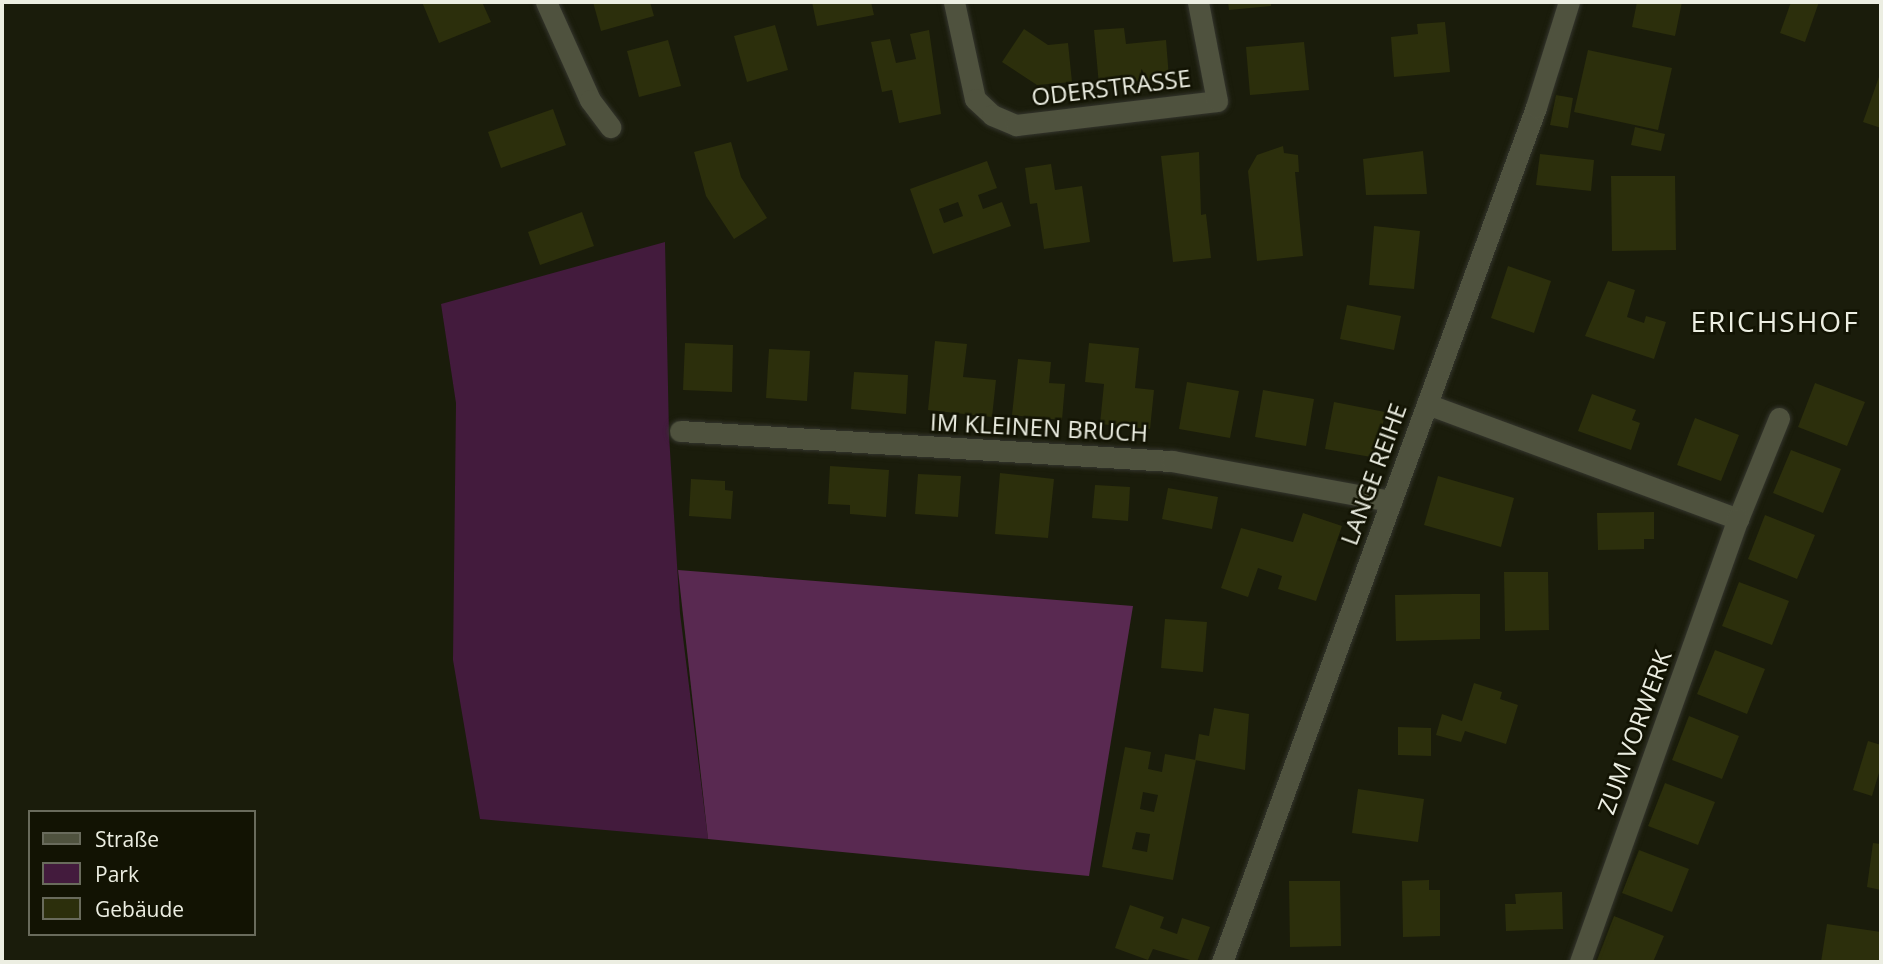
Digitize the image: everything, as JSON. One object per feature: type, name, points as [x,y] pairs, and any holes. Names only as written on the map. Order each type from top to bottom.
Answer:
[{"type":"street","points":[[546,2],[590,100],[610,127]]},
{"type":"street","name":"ODERSTRASSE","points":[[954,2],[975,99],[992,116],[1016,125],[1217,101],[1198,2]]},
{"type":"street","name":"LANGE REIHE","points":[[1222,962],[1536,107],[1569,2]]},
{"type":"street","points":[[1427,404],[1738,519]]},
{"type":"street","name":"ZUM VORWERK","points":[[1580,962],[1738,519],[1779,418]]},
{"type":"street","name":"IM KLEINEN BRUCH","points":[[680,431],[1172,461],[1391,501]]},
{"type":"green space","points":[[665,242],[669,435],[680,613],[708,839],[480,819],[453,660],[456,403],[441,304]]},
{"type":"shaded area","points":[[678,570],[1133,606],[1089,876],[708,839]]},
{"type":"building","points":[[422,2],[482,2],[491,22],[439,43]]},
{"type":"building","points":[[593,2],[650,2],[654,16],[601,31]]},
{"type":"building","points":[[812,2],[871,2],[874,15],[817,26]]},
{"type":"building","points":[[1228,2],[1271,2],[1271,6],[1229,10]]},
{"type":"building","points":[[1637,2],[1682,2],[1675,36],[1632,27]]},
{"type":"building","points":[[1791,2],[1819,2],[1805,42],[1780,33]]},
{"type":"building","points":[[1445,22],[1450,72],[1394,77],[1391,37],[1418,34],[1417,24]]},
{"type":"building","points":[[775,25],[788,70],[747,82],[734,36]]},
{"type":"building","points":[[1124,28],[1126,44],[1166,40],[1169,78],[1099,85],[1094,30]]},
{"type":"building","points":[[1024,29],[1048,45],[1068,43],[1072,82],[1037,85],[1002,62]]},
{"type":"building","points":[[929,30],[941,114],[899,123],[892,90],[882,92],[871,42],[890,39],[896,63],[916,59],[910,34]]},
{"type":"building","points":[[668,40],[681,86],[639,97],[627,51]]},
{"type":"building","points":[[1304,42],[1309,90],[1250,95],[1246,47]]},
{"type":"building","points":[[1588,50],[1672,68],[1658,130],[1574,112]]},
{"type":"building","points":[[1879,77],[1881,78],[1881,128],[1863,122]]},
{"type":"building","points":[[1556,95],[1573,98],[1568,128],[1550,125]]},
{"type":"building","points":[[553,109],[566,145],[501,168],[488,132]]},
{"type":"building","points":[[1635,127],[1665,134],[1661,151],[1631,145]]},
{"type":"building","points":[[731,142],[741,177],[767,218],[734,239],[706,196],[694,152]]},
{"type":"building","points":[[1283,146],[1284,153],[1298,155],[1299,172],[1295,172],[1303,256],[1257,261],[1248,171],[1257,155]]},
{"type":"building","points":[[1423,151],[1427,194],[1366,195],[1363,159]]},
{"type":"building","points":[[1199,152],[1201,215],[1206,214],[1211,258],[1173,262],[1161,156]]},
{"type":"building","points":[[1540,154],[1594,160],[1591,191],[1536,185]]},
{"type":"building","points":[[987,161],[997,188],[978,195],[983,209],[1002,202],[1011,226],[933,254],[910,189]],"holes":[[[958,202],[963,216],[944,223],[939,209]]]},
{"type":"building","points":[[1051,164],[1055,190],[1082,186],[1090,242],[1044,249],[1037,203],[1030,204],[1025,168]]},
{"type":"building","points":[[1611,176],[1675,176],[1676,250],[1612,251]]},
{"type":"building","points":[[582,212],[594,246],[540,265],[528,232]]},
{"type":"building","points":[[1374,226],[1420,231],[1414,289],[1369,285]]},
{"type":"building","points":[[1508,266],[1551,281],[1534,333],[1491,318]]},
{"type":"building","points":[[1608,281],[1635,290],[1627,317],[1644,323],[1646,316],[1666,322],[1654,359],[1585,336]]},
{"type":"building","points":[[1347,305],[1401,316],[1394,350],[1340,339]]},
{"type":"building","points":[[935,341],[967,344],[963,377],[996,380],[992,417],[928,410]]},
{"type":"building","points":[[685,343],[733,345],[732,392],[683,390]]},
{"type":"building","points":[[1089,343],[1139,348],[1135,388],[1154,390],[1150,429],[1100,424],[1104,384],[1085,382]]},
{"type":"building","points":[[769,349],[810,351],[807,401],[766,398]]},
{"type":"building","points":[[1018,359],[1051,362],[1049,383],[1065,384],[1062,420],[1012,415]]},
{"type":"building","points":[[854,372],[908,375],[906,414],[851,409]]},
{"type":"building","points":[[1187,382],[1239,391],[1230,438],[1179,429]]},
{"type":"building","points":[[1815,383],[1865,402],[1847,446],[1798,427]]},
{"type":"building","points":[[1263,390],[1314,399],[1306,446],[1255,437]]},
{"type":"building","points":[[1592,394],[1636,410],[1632,420],[1640,423],[1631,450],[1578,431]]},
{"type":"building","points":[[1334,402],[1385,412],[1377,458],[1325,449]]},
{"type":"building","points":[[1695,418],[1739,435],[1721,481],[1677,465]]},
{"type":"building","points":[[1791,450],[1841,469],[1823,513],[1773,493]]},
{"type":"building","points":[[830,466],[889,470],[886,517],[850,514],[850,505],[828,504]]},
{"type":"building","points":[[1000,473],[1054,479],[1048,538],[995,534]]},
{"type":"building","points":[[918,474],[961,476],[958,517],[915,514]]},
{"type":"building","points":[[1438,476],[1514,498],[1501,547],[1424,525]]},
{"type":"building","points":[[691,479],[725,481],[725,490],[733,491],[731,519],[689,516]]},
{"type":"building","points":[[1095,485],[1130,487],[1128,521],[1092,518]]},
{"type":"building","points":[[1168,488],[1218,497],[1212,529],[1162,519]]},
{"type":"building","points":[[1654,512],[1654,539],[1644,539],[1644,549],[1598,550],[1597,513]]},
{"type":"building","points":[[1303,513],[1342,526],[1316,601],[1278,589],[1282,576],[1258,568],[1248,597],[1221,588],[1241,528],[1293,542]]},
{"type":"building","points":[[1765,515],[1815,535],[1797,579],[1748,559]]},
{"type":"building","points":[[1504,572],[1548,572],[1549,630],[1505,631]]},
{"type":"building","points":[[1739,582],[1789,601],[1772,645],[1722,626]]},
{"type":"building","points":[[1480,594],[1480,639],[1396,641],[1395,595]]},
{"type":"building","points":[[1165,619],[1207,622],[1203,672],[1161,668]]},
{"type":"building","points":[[1715,650],[1765,669],[1747,714],[1697,694]]},
{"type":"building","points":[[1474,683],[1502,692],[1500,699],[1518,705],[1506,744],[1465,731],[1461,742],[1436,735],[1442,714],[1462,721]]},
{"type":"building","points":[[1214,708],[1249,714],[1245,770],[1195,760],[1199,734],[1209,736]]},
{"type":"building","points":[[1689,716],[1739,736],[1722,779],[1672,760]]},
{"type":"building","points":[[1398,727],[1431,728],[1431,756],[1398,755]]},
{"type":"building","points":[[1868,741],[1881,745],[1881,766],[1872,796],[1853,790]]},
{"type":"building","points":[[1125,747],[1151,752],[1148,769],[1162,772],[1165,754],[1196,760],[1173,880],[1102,867]],"holes":[[[1143,792],[1158,795],[1154,812],[1140,809]],[[1136,832],[1150,834],[1147,852],[1132,849]]]},
{"type":"building","points":[[1665,783],[1715,802],[1698,845],[1648,826]]},
{"type":"building","points":[[1358,789],[1424,799],[1418,842],[1352,833]]},
{"type":"building","points":[[1873,843],[1881,844],[1881,890],[1867,887]]},
{"type":"building","points":[[1639,850],[1689,869],[1672,912],[1622,893]]},
{"type":"building","points":[[1429,880],[1429,890],[1440,890],[1440,936],[1403,937],[1402,881]]},
{"type":"building","points":[[1289,881],[1340,881],[1341,946],[1290,947]]},
{"type":"building","points":[[1562,892],[1563,929],[1506,931],[1505,904],[1516,904],[1515,894]]},
{"type":"building","points":[[1130,905],[1164,917],[1160,928],[1177,934],[1182,918],[1210,927],[1197,962],[1153,949],[1148,960],[1115,948]]},
{"type":"building","points":[[1614,916],[1664,936],[1653,962],[1597,960]]},
{"type":"building","points":[[1827,924],[1881,932],[1881,962],[1821,962]]},
{"type":"district","name":"ERICHSHOF","points":[[1775,321]]}]
